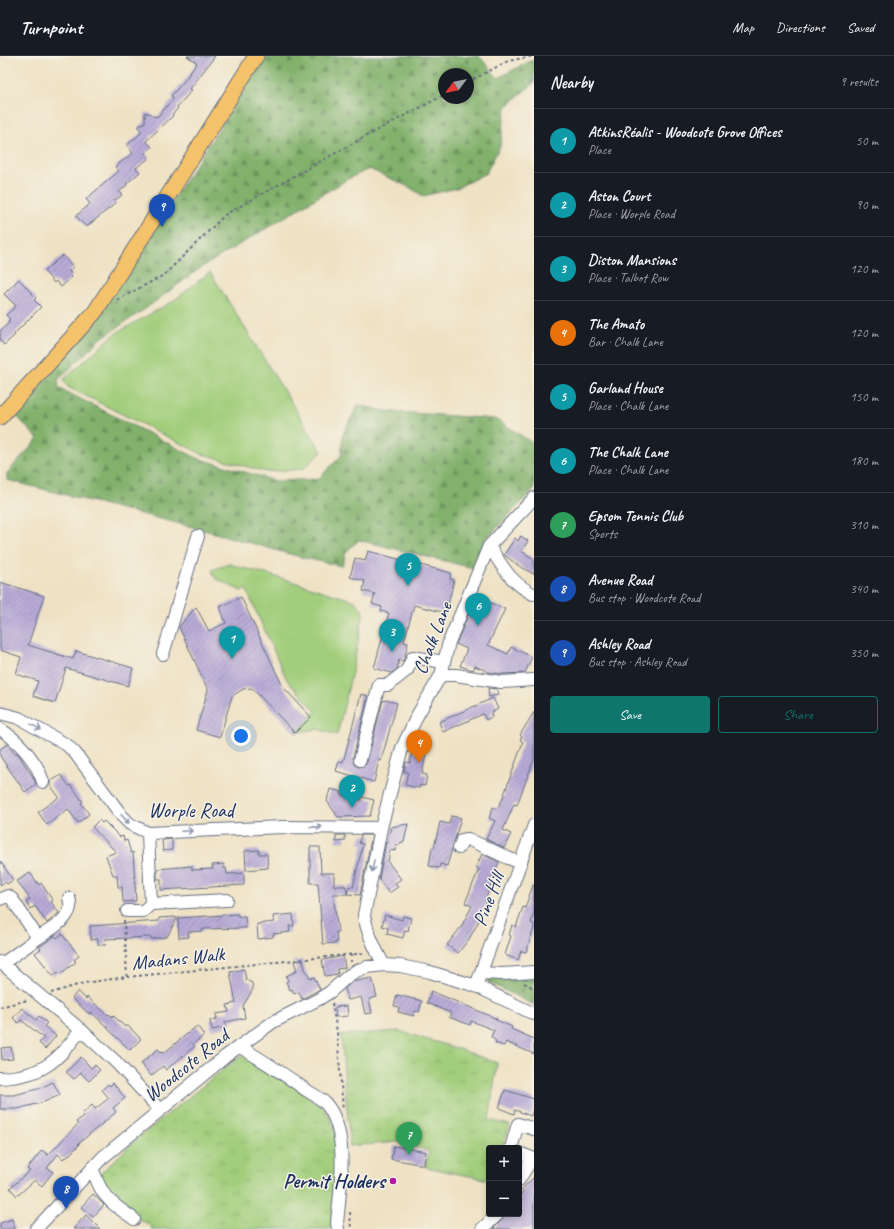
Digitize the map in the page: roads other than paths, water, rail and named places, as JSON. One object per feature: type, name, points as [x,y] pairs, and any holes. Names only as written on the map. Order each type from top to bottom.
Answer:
[{"type":"main road","points":[[0,417],[95,312],[256,56]]},
{"type":"street","name":"Chalk Lane","points":[[384,965],[371,940],[364,915],[381,828],[402,748],[418,714],[441,675],[449,642],[489,546],[534,498]]},
{"type":"street","points":[[163,654],[198,536]]},
{"type":"street","points":[[489,546],[513,581],[520,587],[533,594]]},
{"type":"street","points":[[360,760],[379,685],[388,685],[407,670],[413,657],[444,662]]},
{"type":"street","points":[[441,675],[456,675],[501,682],[534,680]]},
{"type":"street","name":"Worple Road","points":[[0,713],[19,718],[67,745],[75,753],[122,816],[130,824],[148,833],[282,827],[381,828]]},
{"type":"street","points":[[0,729],[21,746],[35,764],[43,782]]},
{"type":"street","name":"Pine Hill","points":[[476,986],[521,863],[530,850],[534,825]]},
{"type":"street","points":[[148,833],[151,904]]},
{"type":"street","points":[[459,848],[462,840],[468,838],[521,863]]},
{"type":"street","points":[[0,898],[8,896],[12,899],[38,938]]},
{"type":"street","points":[[70,898],[70,906],[66,916],[61,921],[1,963],[81,1030],[116,1062],[160,1110]]},
{"type":"street","points":[[127,912],[143,911],[151,904],[227,900]]},
{"type":"street","name":"Woodcote Road","points":[[36,1229],[92,1168],[127,1136],[239,1046],[273,1022],[330,992],[356,971],[367,967],[384,965],[423,970],[476,986],[534,1014]]},
{"type":"street","points":[[481,973],[502,974],[534,972]]},
{"type":"street","points":[[0,1078],[28,1074],[41,1069],[56,1060],[81,1030]]},
{"type":"street","points":[[239,1046],[280,1071],[326,1103],[335,1120],[340,1144],[342,1170],[337,1223],[338,1229]]},
{"type":"street","points":[[512,1145],[518,1124],[534,1129]]},
{"type":"street","points":[[522,1155],[530,1162],[522,1175]]},
{"type":"street","points":[[92,1168],[105,1194],[112,1202],[134,1219]]},
{"type":"street","points":[[482,1229],[495,1217]]},
{"type":"place","name":"Ashley Road","points":[[162,227]]},
{"type":"place","name":"Garland House","points":[[408,586]]},
{"type":"place","name":"The Chalk Lane","points":[[478,626]]},
{"type":"place","name":"Diston Mansions","points":[[392,652]]},
{"type":"place","name":"AtkinsRéalis - Woodcote Grove Offices","points":[[232,659]]},
{"type":"place","name":"The Amato","points":[[419,763]]},
{"type":"place","name":"Aston Court","points":[[352,808]]},
{"type":"place","name":"Epsom Tennis Club","points":[[409,1155]]},
{"type":"place","name":"Permit Holders","points":[[393,1181]]},
{"type":"place","name":"Avenue Road","points":[[66,1209]]}]
